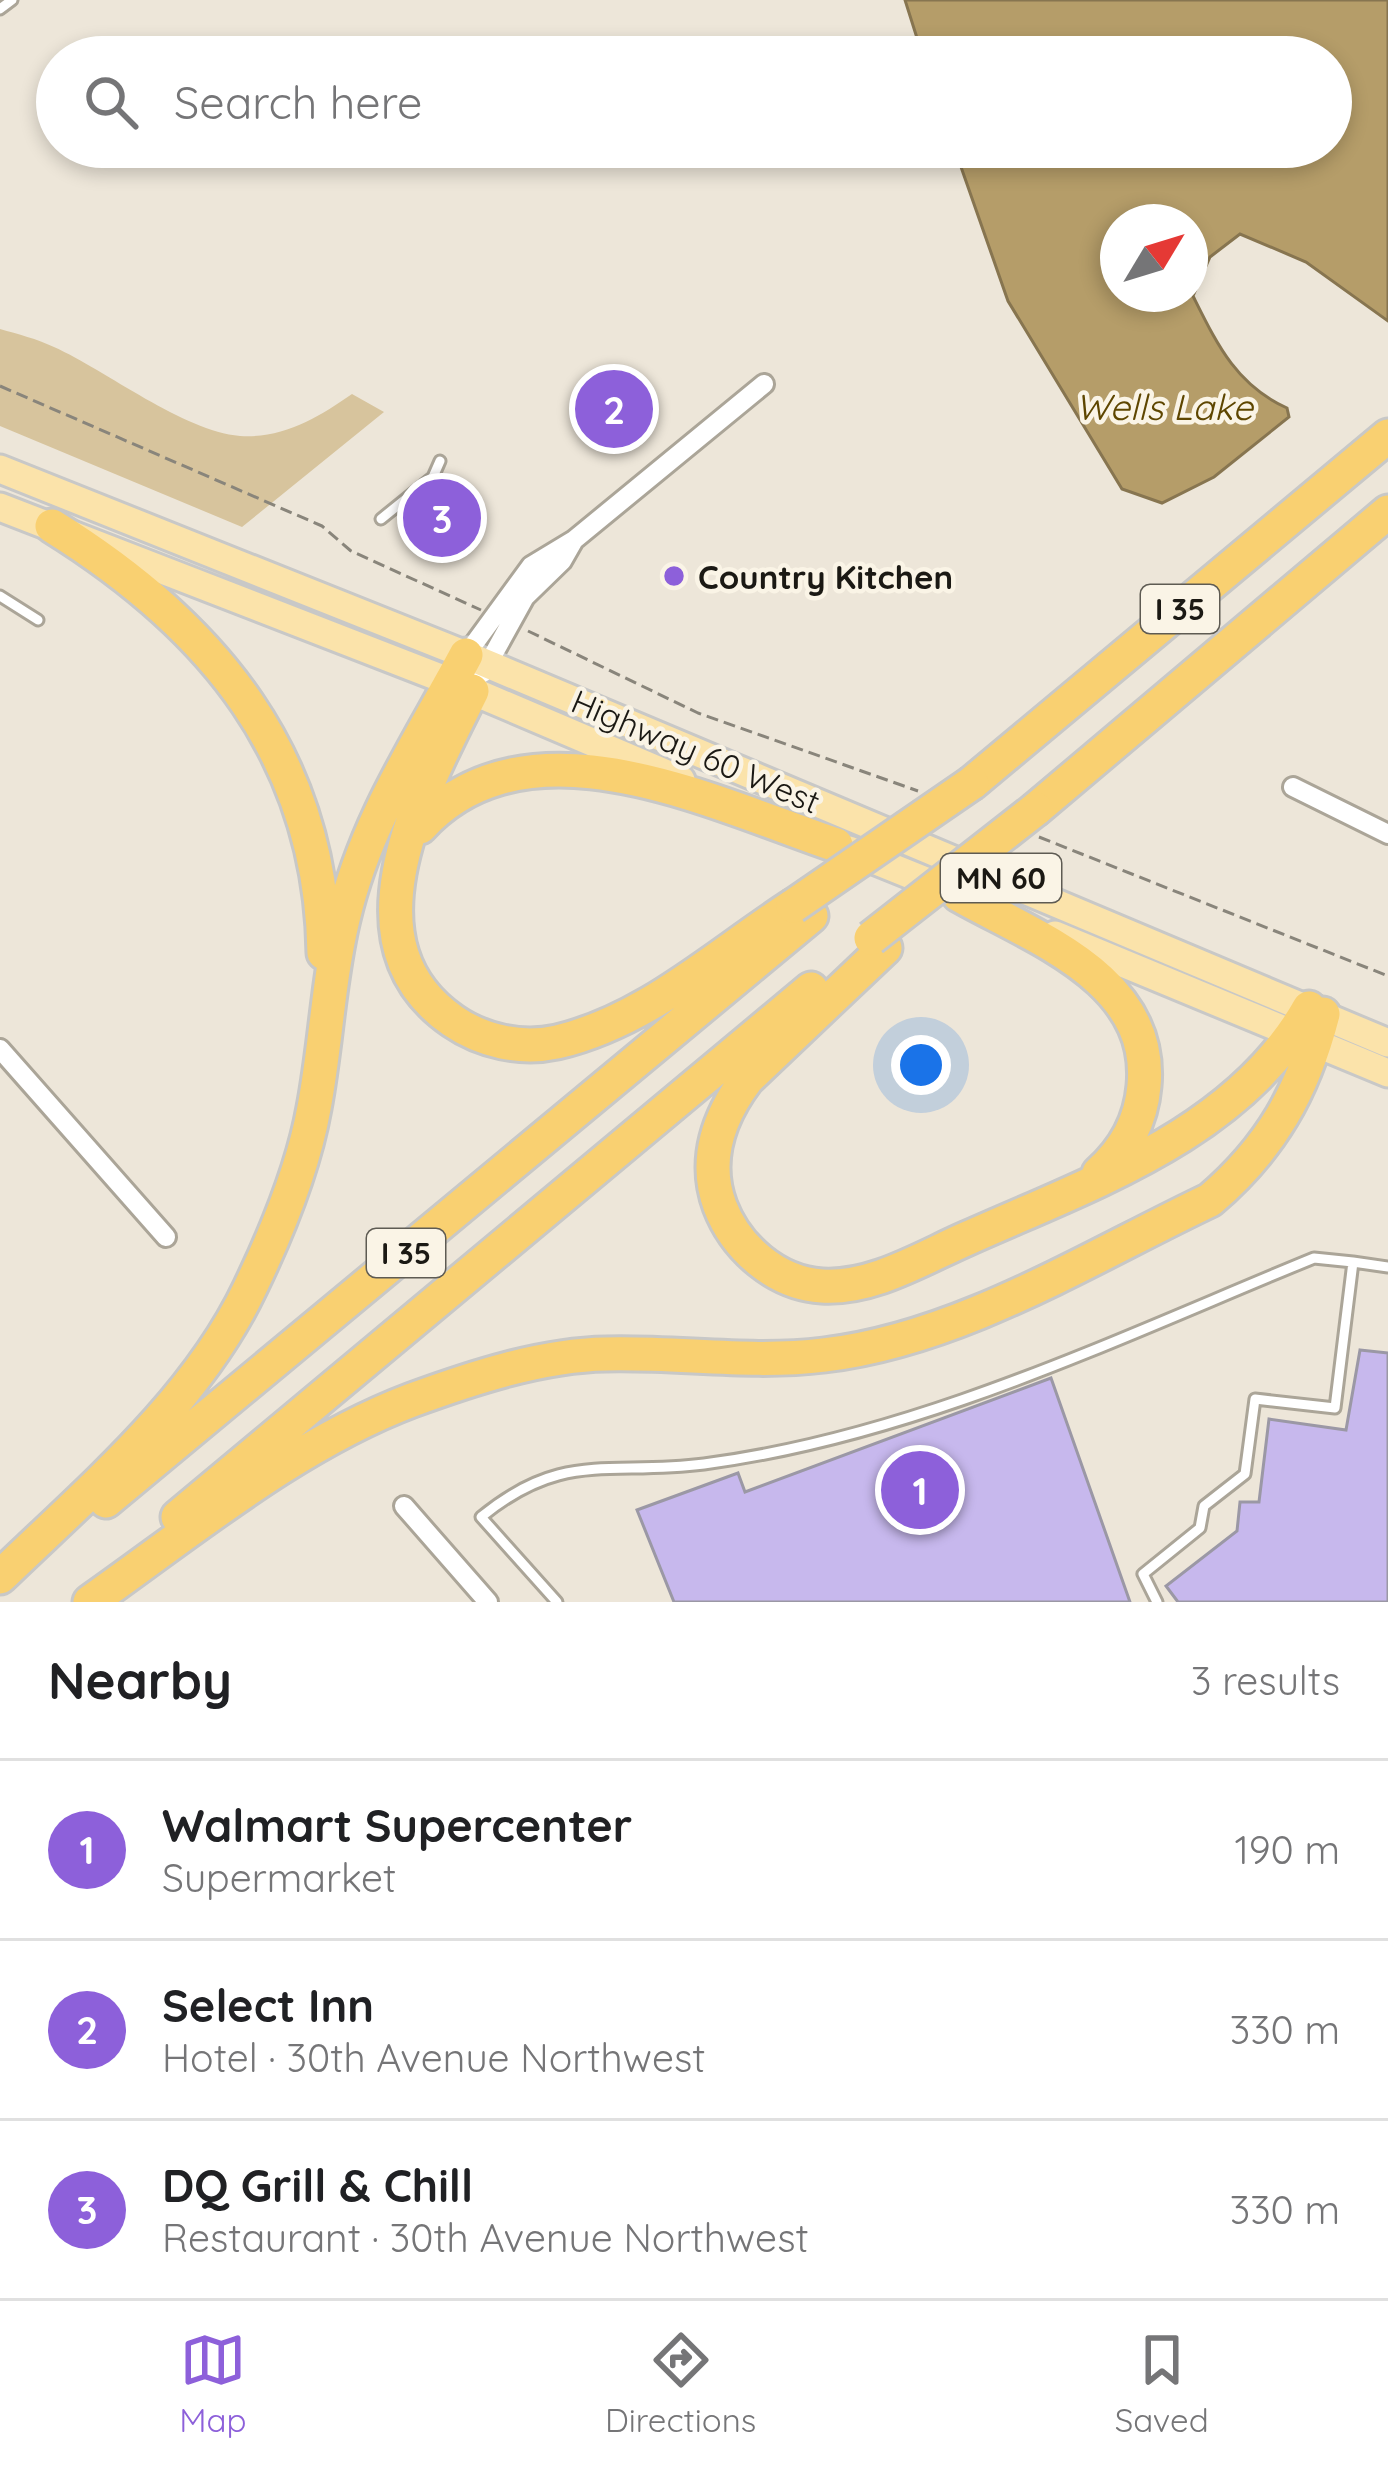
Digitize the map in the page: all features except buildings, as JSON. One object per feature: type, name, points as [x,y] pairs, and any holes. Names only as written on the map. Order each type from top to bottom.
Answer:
[{"type":"highway","name":"I 35","points":[[0,1589],[802,911],[973,783],[1388,436]]},
{"type":"highway","name":"I 35","points":[[1032,821],[1388,512]]},
{"type":"highway","points":[[52,526],[126,574],[183,623],[245,695],[270,736],[297,796],[313,856],[324,938],[325,1017]]},
{"type":"highway","points":[[469,674],[406,848],[393,907],[404,965],[420,991],[466,1030],[524,1045],[568,1038],[632,1012],[802,911]]},
{"type":"highway","points":[[0,1576],[135,1445],[232,1319],[289,1198],[314,1111],[325,1017],[361,856],[396,776],[469,674]]},
{"type":"highway","points":[[406,848],[455,794],[502,775],[544,772],[607,775],[670,788],[836,845]]},
{"type":"highway","points":[[1032,821],[878,943],[747,1079],[725,1112],[713,1150],[713,1178],[719,1204],[747,1250],[791,1279],[844,1286],[870,1281],[1178,1138],[1310,1024]]},
{"type":"highway","points":[[958,895],[1084,965],[1105,982],[1136,1027],[1143,1054],[1141,1109],[1116,1158],[1072,1191]]},
{"type":"highway","name":"I 35","points":[[75,1602],[878,943]]},
{"type":"highway","points":[[89,1602],[305,1456],[414,1399],[541,1363],[603,1354],[734,1360],[826,1355],[889,1344],[982,1309],[1210,1200],[1265,1146],[1298,1093],[1310,1024]]},
{"type":"main road","name":"Highway 60 West","points":[[0,469],[469,674],[1310,1024],[1388,1073]]},
{"type":"main road","name":"Highway 60 West","points":[[0,507],[469,674],[836,845],[958,895],[1310,1024],[1388,1043]]},
{"type":"street","points":[[469,674],[531,566],[574,540],[764,384]]},
{"type":"street","points":[[1293,787],[1388,834]]},
{"type":"street","points":[[0,1049],[166,1237]]},
{"type":"street","points":[[404,1506],[488,1602]]},
{"type":"lane","points":[[0,9],[12,0]]},
{"type":"lane","points":[[381,519],[433,477],[440,461]]},
{"type":"lane","points":[[0,596],[38,620]]},
{"type":"lane","points":[[556,1602],[481,1517],[515,1490],[568,1469],[667,1468],[800,1451],[934,1410],[1314,1258],[1388,1268]]},
{"type":"lane","points":[[1157,1602],[1143,1574],[1200,1528],[1204,1506],[1244,1474],[1255,1399],[1335,1408],[1353,1262]]},
{"type":"path","points":[[0,386],[322,526],[351,551],[698,713],[920,792]]},
{"type":"path","points":[[1032,821],[1388,976]]},
{"type":"shaded area","points":[[0,329],[54,347],[170,412],[218,432],[256,436],[286,430],[352,394],[384,412],[242,527],[0,426]]},
{"type":"water","name":"Wells Lake","points":[[905,0],[1388,0],[1388,321],[1306,262],[1240,234],[1208,262],[1208,204],[1100,204],[1100,312],[1201,312],[1241,375],[1287,408],[1289,417],[1214,477],[1162,503],[1122,489],[1008,301],[961,168],[1352,168],[1352,36],[916,36]]},
{"type":"place","name":"Select Inn","points":[[614,409]]},
{"type":"place","name":"DQ Grill & Chill","points":[[442,518]]},
{"type":"place","name":"Country Kitchen","points":[[674,576]]},
{"type":"place","name":"Walmart Supercenter","points":[[920,1490]]}]
